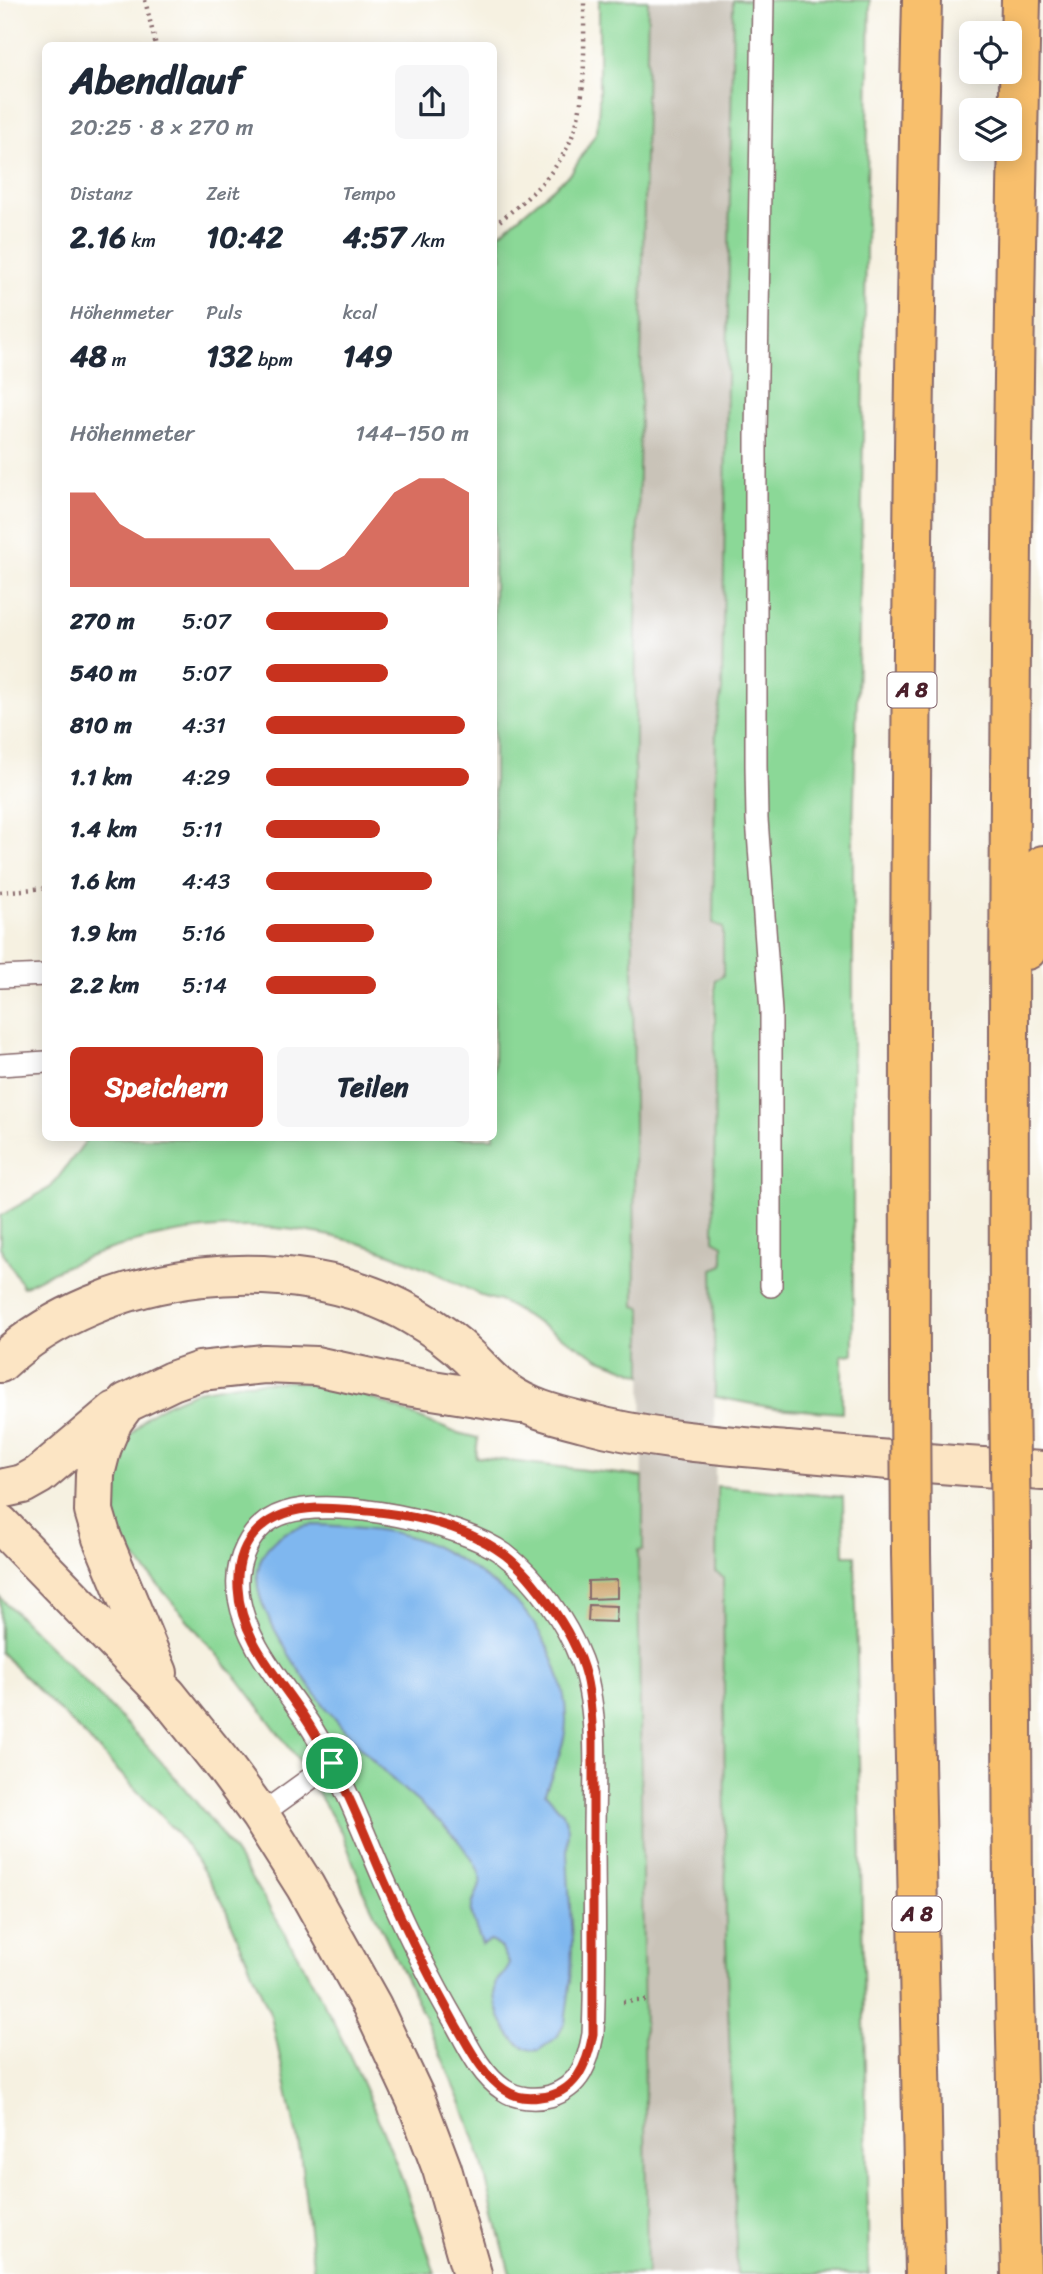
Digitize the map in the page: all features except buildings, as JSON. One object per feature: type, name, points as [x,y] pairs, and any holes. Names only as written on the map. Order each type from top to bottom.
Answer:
[{"type":"highway","name":"A 8","points":[[922,0],[914,380],[910,1381],[925,2274]]},
{"type":"highway","points":[[1021,0],[1013,460],[1008,1052],[1014,1964],[1021,2274]]},
{"type":"highway","points":[[1008,1052],[1043,866]]},
{"type":"main road","points":[[0,1363],[18,1347],[51,1326],[122,1294],[169,1282],[213,1276],[274,1276],[334,1284],[411,1314],[469,1356],[497,1385],[527,1404]]},
{"type":"main road","points":[[0,1489],[31,1481],[102,1420],[126,1403],[172,1381],[200,1371],[273,1364],[316,1366],[407,1386],[527,1404],[588,1423],[675,1439],[833,1455],[1043,1471]]},
{"type":"main road","points":[[126,1403],[113,1421],[102,1447],[95,1474],[94,1510],[102,1538],[167,1695]]},
{"type":"main road","points":[[0,1524],[167,1695],[218,1757],[260,1815],[341,1947],[411,2090],[442,2169],[472,2274]]},
{"type":"lane","points":[[763,0],[755,436],[756,766],[757,819],[771,1012],[771,1286]]},
{"type":"lane","points":[[0,977],[42,975]]},
{"type":"lane","points":[[0,1065],[42,1062]]},
{"type":"lane","points":[[334,1509],[380,1513],[456,1530],[493,1547],[521,1569],[569,1633],[586,1677],[591,1711],[594,1802],[593,2034],[584,2067],[569,2087],[544,2097],[518,2097],[504,2090],[477,2060],[447,2009],[409,1933],[332,1763],[305,1718],[264,1660],[243,1616],[239,1598],[239,1569],[248,1543],[258,1530],[279,1515],[296,1510],[334,1509]]},
{"type":"lane","points":[[260,1815],[332,1763]]},
{"type":"path","points":[[145,0],[155,42]]},
{"type":"path","points":[[497,222],[550,174],[572,140],[583,99],[584,0]]},
{"type":"path","points":[[0,892],[42,888]]},
{"type":"shaded area","points":[[648,0],[733,0],[722,691],[716,721],[713,923],[723,928],[723,976],[713,981],[714,1240],[723,1245],[723,1265],[713,1270],[716,1571],[723,1578],[726,1943],[737,2274],[647,2274],[638,1550],[643,1550],[642,1308],[635,1306],[633,940]]},
{"type":"green space","points":[[599,0],[648,0],[633,940],[635,1306],[642,1308],[642,1375],[600,1359],[500,1301],[484,1297],[394,1255],[318,1233],[231,1227],[188,1231],[104,1251],[23,1287],[0,1247],[0,1216],[51,1187],[86,1141],[497,1141],[497,259],[502,258],[499,234],[572,172],[597,131]]},
{"type":"green space","points":[[733,0],[870,0],[861,560],[853,832],[853,1354],[842,1355],[842,1413],[774,1408],[715,1397],[713,1269],[723,1265],[723,1245],[714,1240],[715,980],[723,976],[723,928],[713,923],[716,721],[722,691]]},
{"type":"green space","points":[[294,1381],[359,1393],[454,1432],[478,1438],[476,1457],[643,1477],[643,1550],[638,1551],[647,2274],[510,2274],[480,2156],[462,2104],[424,2016],[365,1894],[343,1835],[297,1758],[237,1678],[121,1539],[114,1517],[112,1485],[119,1456],[127,1439],[147,1416],[197,1391],[242,1383]]},
{"type":"green space","points":[[717,1486],[843,1497],[844,1555],[855,1555],[869,2274],[737,2274],[726,1943],[723,1578],[716,1571]]},
{"type":"green space","points":[[0,1597],[156,1756],[214,1825],[252,1879],[302,1964],[347,2049],[386,2138],[435,2274],[314,2274],[300,2151],[271,2016],[223,1903],[175,1831],[88,1739],[0,1652]]},
{"type":"water","points":[[312,1525],[392,1532],[417,1539],[445,1552],[478,1572],[509,1596],[538,1629],[551,1654],[561,1681],[566,1722],[561,1749],[545,1793],[563,1813],[568,1828],[571,1979],[565,2023],[557,2037],[539,2050],[520,2045],[500,2018],[495,1986],[509,1963],[502,1949],[491,1941],[482,1945],[475,1926],[472,1907],[480,1879],[475,1864],[458,1840],[376,1764],[343,1728],[313,1691],[266,1613],[257,1578],[261,1559],[270,1545],[282,1535]]},
{"type":"route","points":[[317,1508],[380,1513],[428,1522],[483,1541],[504,1554],[529,1577],[561,1619],[576,1648],[586,1677],[591,1711],[594,1778],[593,2034],[584,2067],[569,2087],[544,2097],[518,2097],[504,2090],[477,2060],[447,2009],[409,1933],[332,1763],[305,1718],[264,1660],[243,1616],[238,1578],[241,1560],[248,1543],[264,1524],[288,1511],[317,1508]]}]
